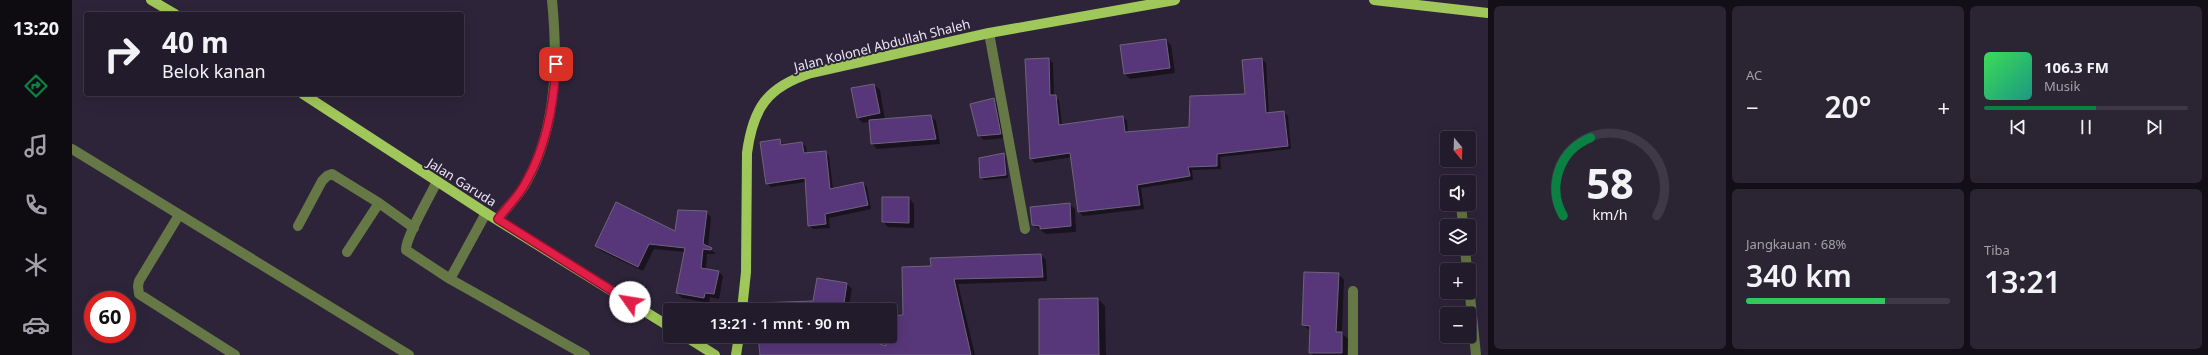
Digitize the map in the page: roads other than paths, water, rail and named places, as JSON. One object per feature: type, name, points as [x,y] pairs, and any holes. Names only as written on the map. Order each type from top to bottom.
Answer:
[{"type":"main road","points":[[151,0],[172,12]]},
{"type":"main road","name":"Jalan Kolonel Abdullah Shaleh","points":[[743,303],[746,272],[747,153],[754,120],[768,96],[784,83],[811,73],[989,33],[1175,0]]},
{"type":"main road","points":[[1374,0],[1395,1],[1488,13]]},
{"type":"main road","name":"Jalan Garuda","points":[[306,96],[486,213],[498,219],[663,323]]},
{"type":"main road","points":[[696,343],[715,355]]},
{"type":"main road","points":[[736,355],[738,343]]},
{"type":"street","points":[[498,219],[525,184],[536,162],[543,142],[555,84],[556,64],[552,0]]},
{"type":"street","points":[[989,33],[1025,229]]},
{"type":"street","points":[[72,149],[179,216],[409,355]]},
{"type":"street","points":[[298,226],[322,181],[326,176],[332,174],[379,203],[414,228]]},
{"type":"street","points":[[437,181],[414,228],[406,250],[450,279],[585,355]]},
{"type":"street","points":[[347,252],[379,203]]},
{"type":"street","points":[[450,279],[486,213]]},
{"type":"street","points":[[179,216],[139,281],[139,294],[235,355]]},
{"type":"street","points":[[1352,355],[1353,291]]},
{"type":"street","points":[[1470,299],[1476,355]]}]
